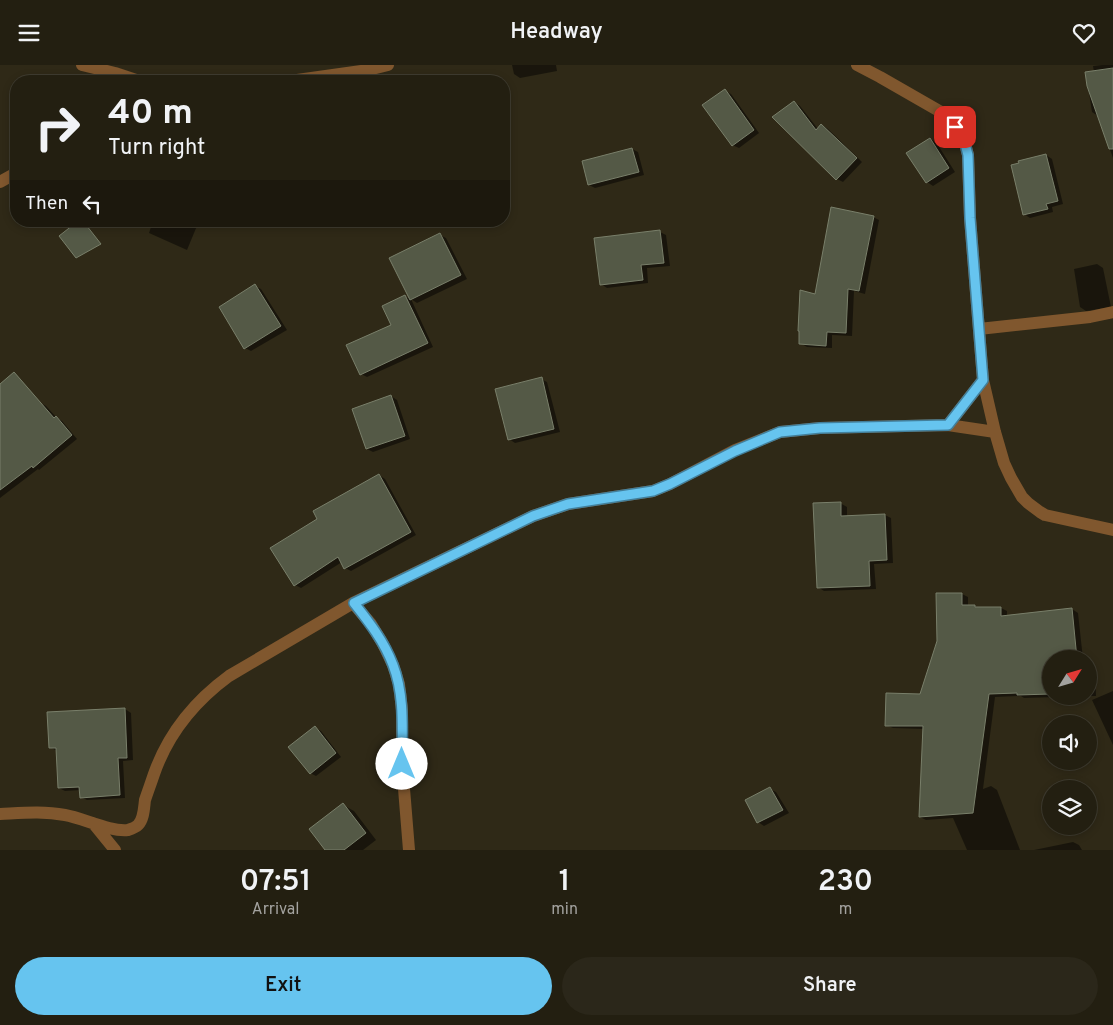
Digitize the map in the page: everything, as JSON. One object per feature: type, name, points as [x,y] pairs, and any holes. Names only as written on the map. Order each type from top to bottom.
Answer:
[{"type":"street","points":[[82,65],[121,75]]},
{"type":"street","points":[[333,75],[388,65]]},
{"type":"street","points":[[857,65],[940,112],[948,118],[964,140],[968,155],[970,218],[983,380],[995,432],[1011,479],[1022,497],[1045,515],[1113,530]]},
{"type":"street","points":[[979,329],[1090,317],[1113,312]]},
{"type":"street","points":[[948,425],[983,380]]},
{"type":"street","points":[[0,814],[41,813],[65,815],[119,829],[128,829],[139,825],[155,770],[172,735],[196,704],[211,689],[229,676],[354,603],[533,516],[568,504],[653,491],[735,451],[780,432],[820,428],[948,425],[995,432]]},
{"type":"street","points":[[354,603],[371,624],[383,644],[399,684],[402,710],[402,764],[409,850]]},
{"type":"street","points":[[93,823],[115,850]]},
{"type":"building","points":[[1113,68],[1113,149],[1109,149],[1087,86],[1085,72]]},
{"type":"building","points":[[725,89],[754,130],[732,146],[702,105]]},
{"type":"building","points":[[794,101],[816,130],[821,124],[857,158],[836,180],[772,117]]},
{"type":"building","points":[[930,138],[949,168],[926,183],[906,153]]},
{"type":"building","points":[[632,148],[639,172],[588,185],[582,161]]},
{"type":"building","points":[[1046,154],[1058,201],[1046,204],[1048,209],[1023,215],[1011,165],[1019,163],[1018,161]]},
{"type":"building","points":[[831,207],[874,216],[859,291],[848,289],[846,333],[827,332],[826,346],[799,344],[800,290],[815,294]]},
{"type":"building","points":[[70,227],[88,227],[101,244],[76,258],[59,236]]},
{"type":"building","points":[[660,230],[664,263],[641,265],[643,280],[600,285],[594,238]]},
{"type":"building","points":[[440,233],[461,275],[410,300],[389,258]]},
{"type":"building","points":[[255,284],[281,326],[244,349],[219,307]]},
{"type":"building","points":[[405,295],[428,343],[360,375],[346,345],[391,325],[382,306]]},
{"type":"building","points":[[14,372],[54,418],[56,416],[72,435],[33,468],[32,466],[0,490],[0,384]]},
{"type":"building","points":[[542,377],[554,429],[508,440],[495,389]]},
{"type":"building","points":[[391,395],[405,436],[366,449],[352,409]]},
{"type":"building","points":[[379,474],[411,532],[344,569],[338,557],[294,586],[270,548],[317,519],[313,511]]},
{"type":"building","points":[[841,502],[841,516],[885,514],[887,560],[869,561],[870,586],[817,588],[813,503]]},
{"type":"building","points":[[936,593],[962,593],[962,605],[1001,607],[1001,616],[1072,608],[1076,650],[1042,650],[1042,694],[989,694],[973,813],[919,817],[923,726],[885,726],[886,693],[920,694],[937,641]]},
{"type":"building","points":[[125,708],[127,758],[118,758],[120,795],[80,798],[79,787],[58,788],[56,748],[49,748],[47,712]]},
{"type":"building","points":[[315,726],[336,753],[310,774],[288,747]]},
{"type":"building","points":[[770,787],[783,810],[757,823],[745,800]]},
{"type":"building","points":[[343,803],[366,833],[344,850],[325,850],[309,829]]},
{"type":"route","points":[[402,764],[402,710],[399,684],[383,644],[371,624],[354,603],[533,516],[568,504],[653,491],[735,451],[780,432],[820,428],[948,425],[983,380],[970,218],[968,155],[964,140],[955,127]]}]
